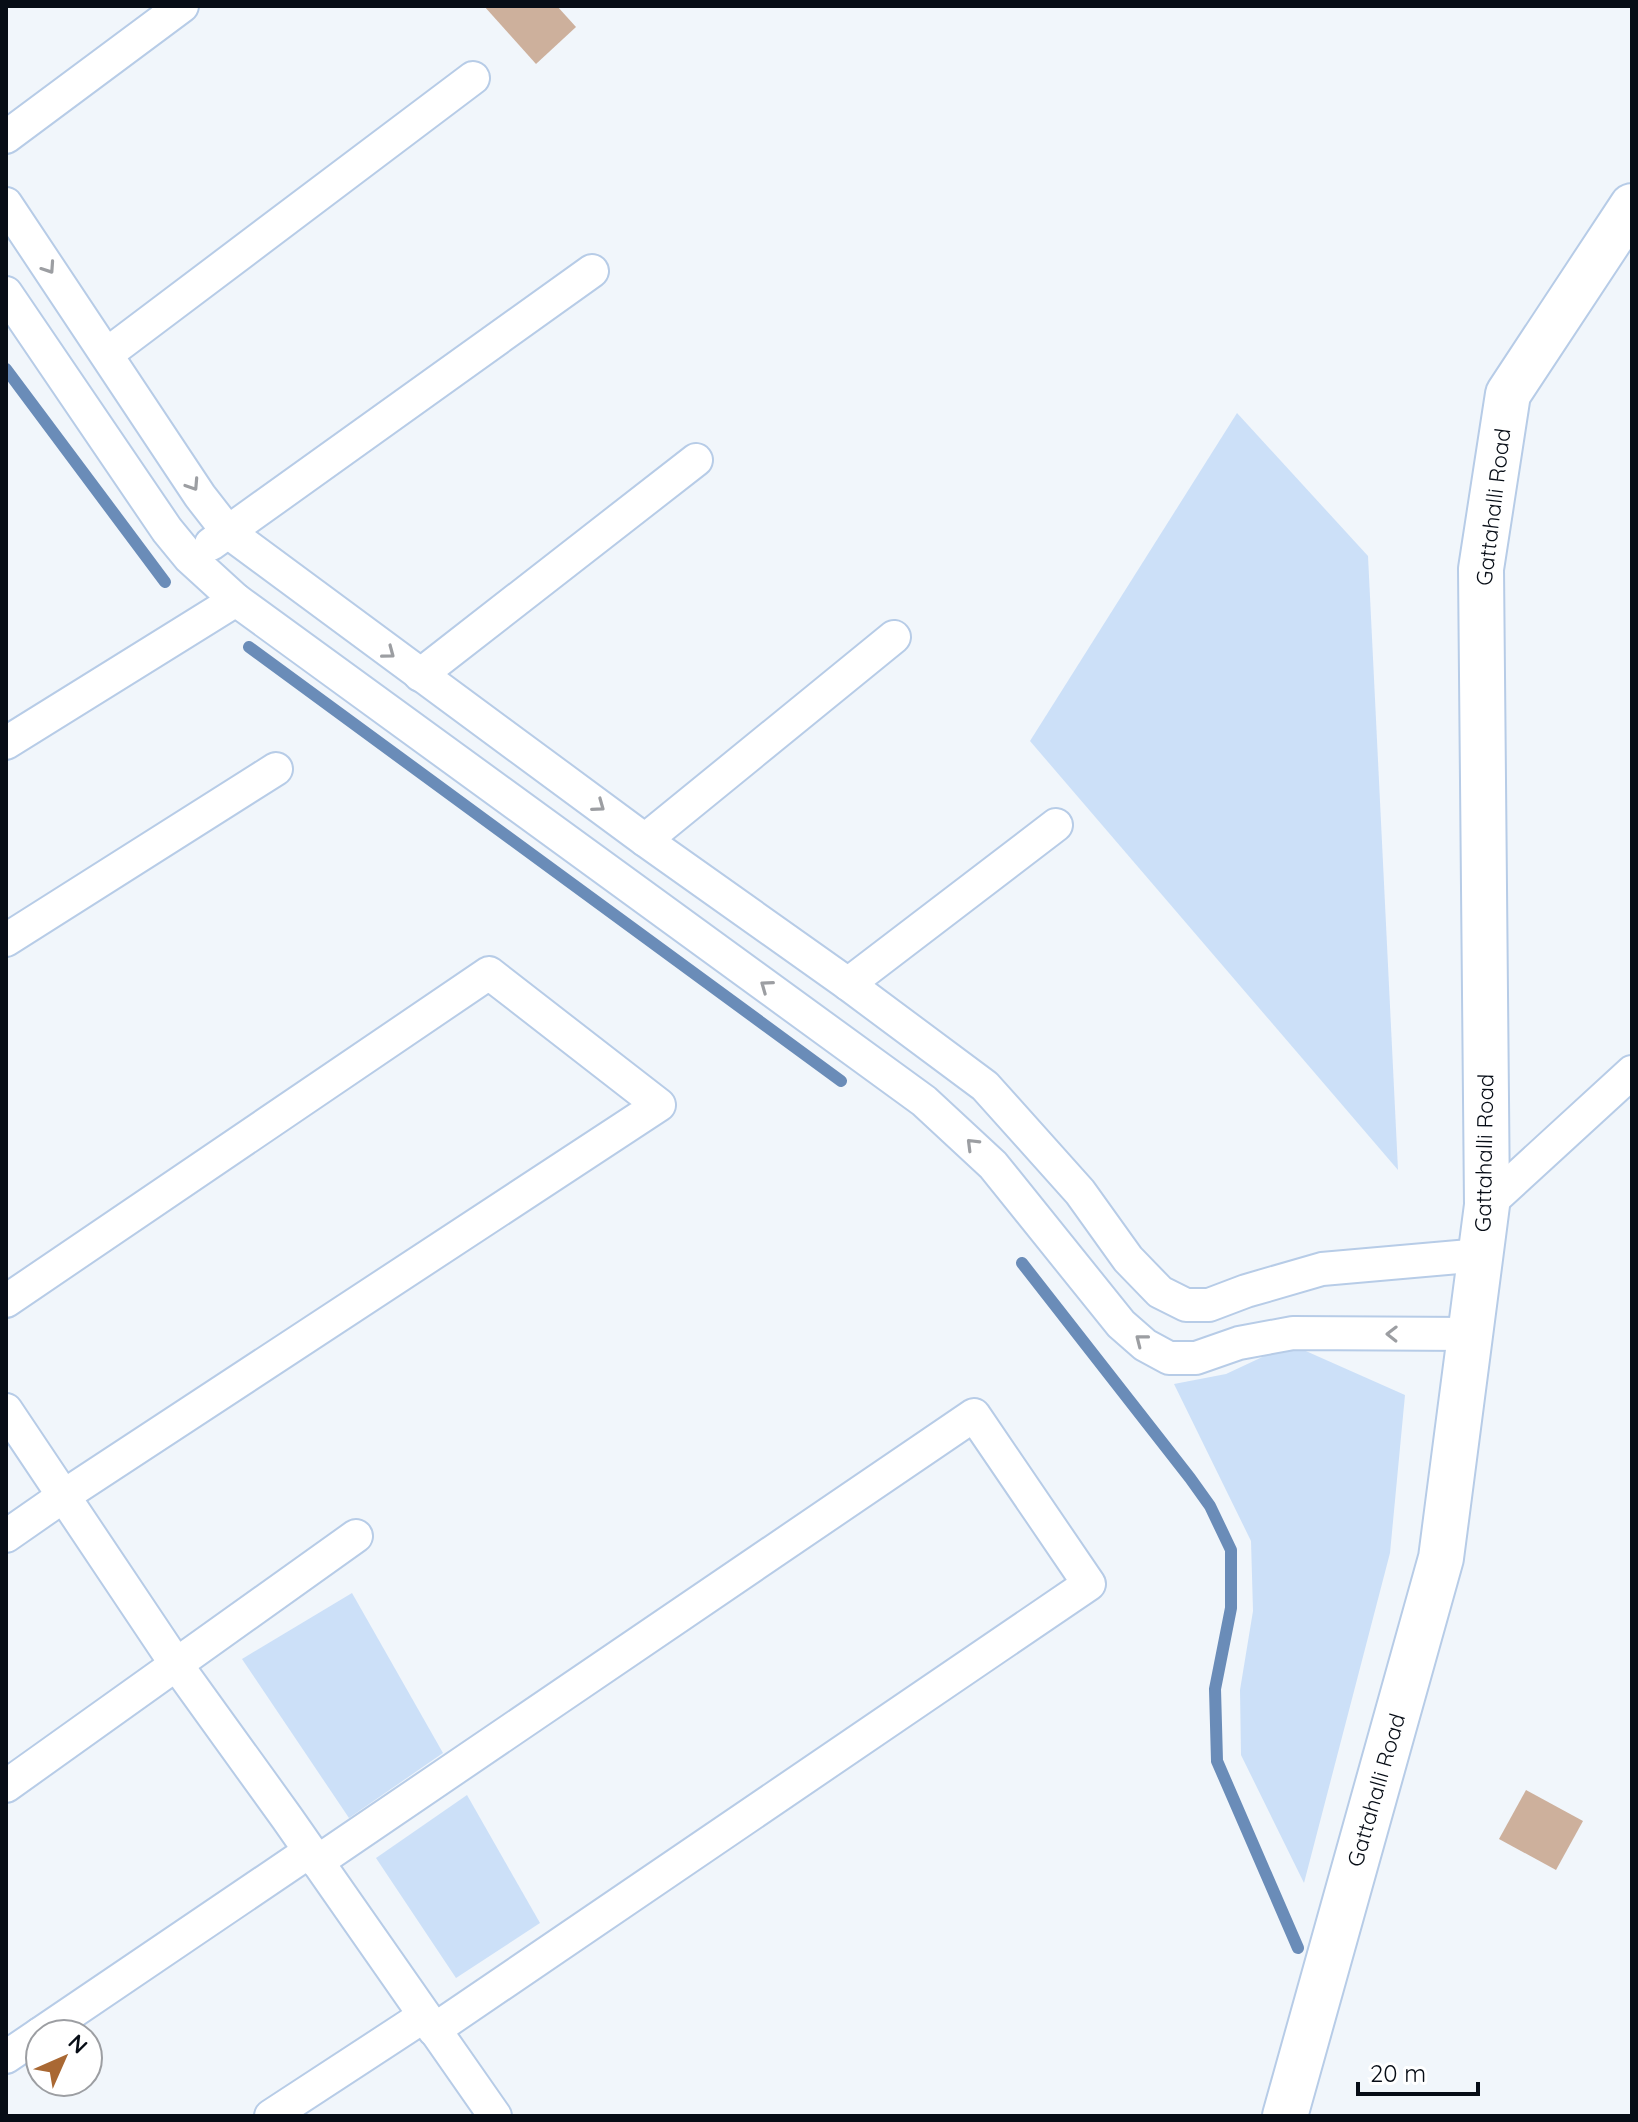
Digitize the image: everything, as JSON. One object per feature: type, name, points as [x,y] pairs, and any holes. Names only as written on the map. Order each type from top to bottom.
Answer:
[{"type":"main road","name":"Gattahalli Road","points":[[1285,2116],[1441,1558],[1481,1255],[1487,1205],[1481,569],[1508,394],[1632,206]]},
{"type":"street","points":[[6,137],[182,6]]},
{"type":"street","points":[[107,354],[473,78]]},
{"type":"street","points":[[6,204],[200,496],[228,532],[985,1086],[1080,1192],[1128,1259],[1160,1292],[1186,1305],[1209,1305],[1322,1269],[1481,1255]]},
{"type":"street","points":[[190,558],[592,271]]},
{"type":"street","points":[[6,293],[138,490],[190,558],[236,600],[924,1101],[993,1165],[1121,1324],[1145,1345],[1169,1358],[1196,1358],[1239,1343],[1293,1333],[1470,1334]]},
{"type":"street","points":[[420,675],[696,460]]},
{"type":"street","points":[[6,743],[236,600]]},
{"type":"street","points":[[645,840],[894,637]]},
{"type":"street","points":[[6,940],[276,769]]},
{"type":"street","points":[[848,984],[1056,825]]},
{"type":"street","points":[[6,1301],[489,973],[659,1105],[6,1536]]},
{"type":"street","points":[[1487,1205],[1632,1072]]},
{"type":"street","points":[[6,1410],[176,1664],[495,2116]]},
{"type":"street","points":[[65,2018],[314,1857],[974,1415],[1089,1584],[429,2023],[271,2116]]},
{"type":"street","points":[[6,1786],[356,1536]]},
{"type":"street","points":[[6,2057],[24,2045]]},
{"type":"shaded area","points":[[1237,413],[1368,556],[1398,1170],[1030,741]]},
{"type":"shaded area","points":[[1290,1344],[1405,1395],[1390,1553],[1304,1883],[1241,1755],[1240,1690],[1253,1611],[1251,1541],[1174,1384],[1226,1374]]},
{"type":"shaded area","points":[[352,1593],[443,1753],[349,1818],[242,1659]]},
{"type":"shaded area","points":[[467,1795],[540,1923],[456,1978],[376,1858]]},
{"type":"building","points":[[484,6],[557,6],[576,27],[536,64]]},
{"type":"building","points":[[1526,1790],[1583,1821],[1556,1870],[1499,1839]]},
{"type":"waterway","points":[[6,369],[165,582]]},
{"type":"waterway","points":[[249,647],[841,1081]]},
{"type":"waterway","points":[[1022,1263],[1190,1478],[1210,1506],[1231,1550],[1231,1608],[1215,1689],[1217,1761],[1298,1948]]}]
